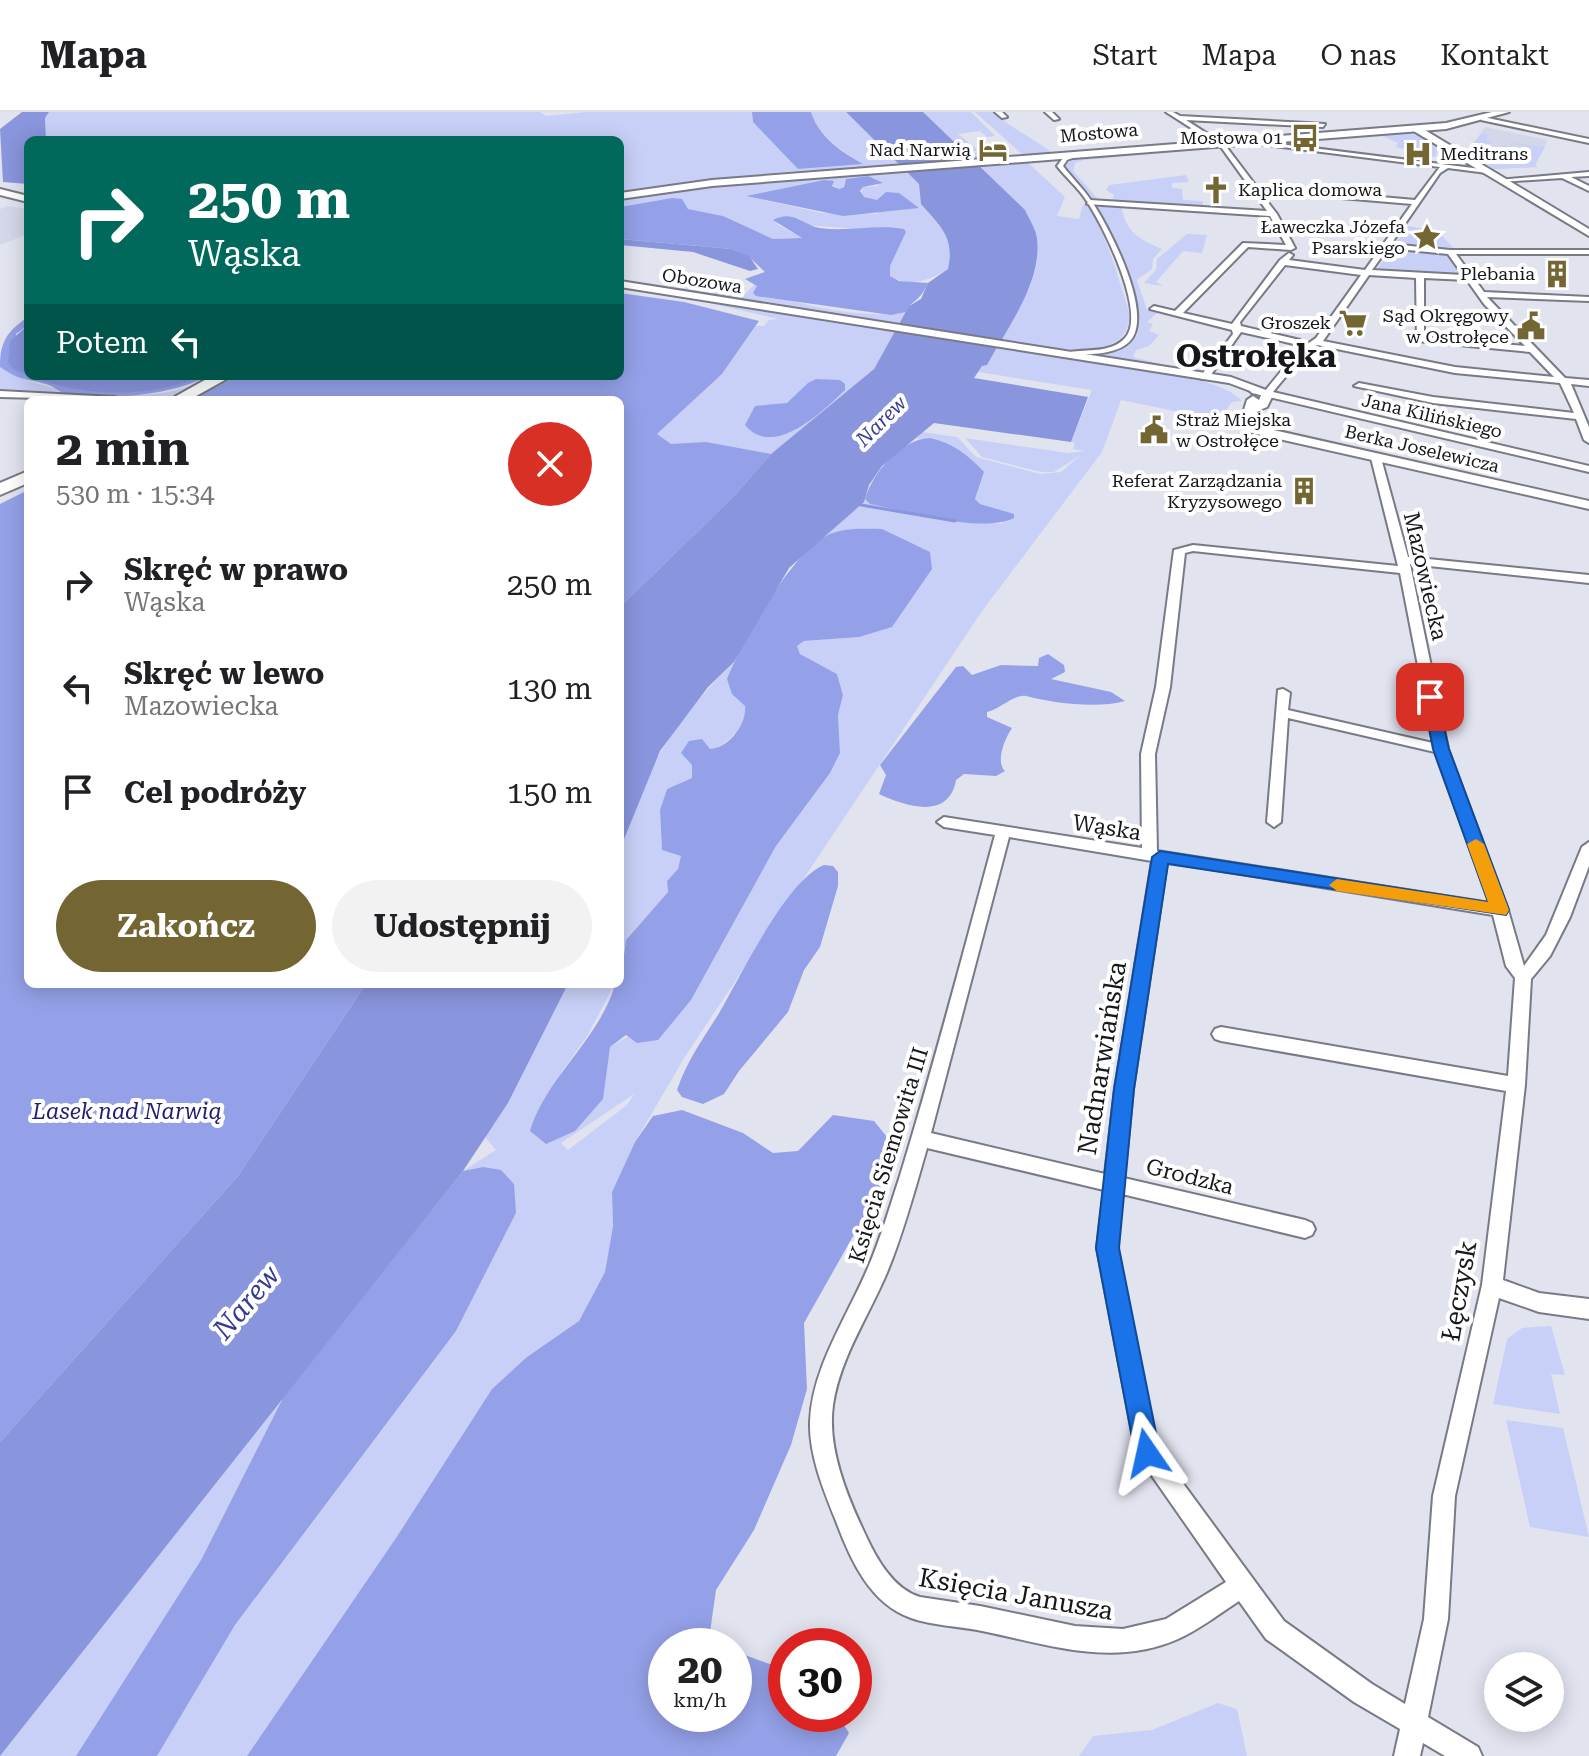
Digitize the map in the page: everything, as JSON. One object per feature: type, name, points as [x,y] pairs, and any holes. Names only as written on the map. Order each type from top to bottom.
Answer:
[{"type":"main road","points":[[1420,128],[1504,112]]},
{"type":"main road","points":[[1420,128],[1486,116]]},
{"type":"main road","name":"Mostowa","points":[[624,195],[698,184],[792,176],[1335,132],[1420,128]]},
{"type":"main road","points":[[0,192],[24,198]]},
{"type":"main road","points":[[185,396],[216,380]]},
{"type":"main road","points":[[0,490],[24,478]]},
{"type":"street","points":[[1048,112],[1056,119]]},
{"type":"street","points":[[1169,112],[1217,142],[1273,214],[1291,248]]},
{"type":"street","points":[[1225,112],[1234,121]]},
{"type":"street","points":[[1318,112],[1323,125]]},
{"type":"street","points":[[1486,116],[1589,141]]},
{"type":"street","points":[[1179,118],[1323,125],[1335,132]]},
{"type":"street","points":[[1420,128],[1589,233]]},
{"type":"street","points":[[1243,140],[1487,171]]},
{"type":"street","points":[[1072,353],[1118,345],[1131,336],[1134,322],[1134,310],[1112,241],[1090,202],[1060,166],[1065,159],[1079,153]]},
{"type":"street","points":[[1262,392],[1311,345],[1445,167],[1472,162]]},
{"type":"street","points":[[1501,180],[1589,174]]},
{"type":"street","points":[[1563,176],[1589,189]]},
{"type":"street","points":[[1254,188],[1417,202]]},
{"type":"street","points":[[1090,202],[1273,214]]},
{"type":"street","points":[[1177,314],[1249,245],[1291,248]]},
{"type":"street","points":[[1386,246],[1450,252],[1589,252]]},
{"type":"street","points":[[1235,328],[1291,248]]},
{"type":"street","points":[[1450,252],[1481,294],[1564,382],[1589,440]]},
{"type":"street","points":[[1283,262],[1367,272],[1469,278]]},
{"type":"street","points":[[1420,274],[1420,339],[1535,350]]},
{"type":"street","name":"Obozowa","points":[[624,285],[1072,353],[1210,378],[1262,392]]},
{"type":"street","points":[[1481,294],[1589,299]]},
{"type":"street","points":[[1154,309],[1311,345],[1447,369],[1589,383]]},
{"type":"street","points":[[1210,378],[1237,334],[1235,328]]},
{"type":"street","points":[[1359,386],[1433,400],[1580,417]]},
{"type":"street","name":"Berka Joselewicza","points":[[1262,392],[1248,426],[1589,505]]},
{"type":"street","name":"Jana Kilińskiego","points":[[1262,392],[1589,469]]},
{"type":"street","points":[[0,394],[38,396]]},
{"type":"street","name":"Mazowiecka","points":[[1376,458],[1403,565],[1441,749],[1500,910],[1514,966],[1523,977]]},
{"type":"street","name":"Nadnarwiańska","points":[[1403,565],[1183,548],[1178,560],[1163,687],[1148,754],[1155,857],[1112,1182],[1107,1248],[1147,1453],[1275,1630],[1414,1726],[1469,1756]]},
{"type":"street","points":[[1403,565],[1589,579]]},
{"type":"street","points":[[1274,822],[1283,693]]},
{"type":"street","points":[[1282,713],[1441,749]]},
{"type":"street","name":"Wąska","points":[[944,822],[1500,910]]},
{"type":"street","name":"Księcia Siemowita III","points":[[834,1487],[821,1429],[821,1411],[843,1345],[879,1269],[922,1139],[1003,832]]},
{"type":"street","points":[[1523,977],[1534,969],[1551,939],[1589,847]]},
{"type":"street","name":"Łęczysk","points":[[1407,1756],[1436,1619],[1444,1496],[1492,1285],[1516,1085],[1523,977]]},
{"type":"street","points":[[1221,1034],[1516,1085]]},
{"type":"street","name":"Grodzka","points":[[922,1139],[1305,1229]]},
{"type":"street","points":[[1492,1285],[1531,1302],[1555,1308],[1589,1309]]},
{"type":"street","name":"Księcia Janusza","points":[[834,1487],[863,1561],[902,1603],[1102,1642],[1138,1640],[1171,1630],[1242,1585]]},
{"type":"shaded area","points":[[49,112],[540,112],[546,116],[586,112],[752,112],[753,122],[798,169],[861,163],[819,129],[811,112],[846,112],[900,165],[783,172],[624,193],[624,136],[46,136],[45,118]]},
{"type":"shaded area","points":[[923,112],[971,112],[995,136],[987,137],[980,131],[958,134],[978,150],[969,153],[980,152],[986,159],[973,160]]},
{"type":"shaded area","points":[[975,112],[996,112],[1053,153],[1024,156]]},
{"type":"shaded area","points":[[1485,127],[1548,140],[1535,165],[1538,167],[1495,169],[1467,152]]},
{"type":"shaded area","points":[[1396,132],[1418,135],[1463,163],[1446,164],[1454,159],[1441,154],[1443,151],[1439,149],[1435,157],[1396,147],[1398,143],[1378,134]]},
{"type":"shaded area","points":[[1481,134],[1489,134],[1486,140],[1492,142],[1483,157],[1494,165],[1508,165],[1494,158],[1503,145],[1507,145],[1499,158],[1525,162],[1533,148],[1506,142],[1545,147],[1535,165],[1538,167],[1495,169],[1467,152]]},
{"type":"shaded area","points":[[1217,148],[1084,160],[1075,163],[1073,171],[1098,199],[1112,201],[1114,195],[1106,190],[1109,185],[1186,175],[1189,182],[1172,183],[1172,188],[1182,189],[1183,200],[1203,201],[1203,207],[1093,201],[1065,166],[1073,157]]},
{"type":"shaded area","points":[[1025,160],[1065,197],[1057,216],[1079,219],[1083,205],[1087,203],[1106,242],[1129,315],[1123,335],[1111,344],[1075,350],[1001,340],[1031,284],[977,164]]},
{"type":"shaded area","points":[[904,170],[919,184],[921,204],[948,240],[948,269],[912,282],[890,276],[890,266],[906,232],[775,223],[802,238],[773,239],[723,216],[688,209],[672,198],[624,206],[624,198],[705,186]],"holes":[[[868,176],[879,186],[863,187],[861,195],[878,214],[822,213],[746,196],[824,180],[839,189],[846,179]]]},
{"type":"shaded area","points":[[1094,203],[1121,205],[1126,222],[1134,233],[1162,249],[1153,259],[1152,269],[1137,280],[1147,310],[1157,313],[1147,322],[1153,324],[1149,331],[1159,335],[1149,346],[1136,350],[1133,357],[1193,372],[1090,354],[1128,345],[1136,337],[1139,324],[1134,289],[1127,269]]},
{"type":"shaded area","points":[[8,206],[24,208],[24,236],[0,245],[0,209]]},
{"type":"shaded area","points":[[1408,226],[1438,231],[1454,249],[1394,245]]},
{"type":"shaded area","points":[[1187,234],[1207,235],[1202,253],[1183,251],[1156,282],[1163,286],[1144,283],[1156,270],[1157,259]]},
{"type":"shaded area","points":[[1390,250],[1449,255],[1463,275],[1377,269]]},
{"type":"shaded area","points":[[624,282],[680,288],[681,283],[746,293],[755,284],[786,299],[828,309],[871,314],[906,312],[899,324]]},
{"type":"shaded area","points":[[684,297],[896,329],[874,369],[771,454],[756,473],[671,444],[657,434],[722,374],[756,326],[764,326],[769,320],[778,319]]},
{"type":"shaded area","points":[[998,345],[1108,364],[1114,368],[1119,365],[1185,377],[1219,387],[1242,401],[1232,402],[1219,420],[1121,400],[1102,452],[982,611],[686,1055],[635,1142],[612,1192],[613,1226],[605,1272],[579,1321],[527,1357],[492,1389],[396,1538],[247,1756],[157,1756],[235,1625],[456,1331],[516,1213],[483,1167],[463,1171],[496,1150],[485,1137],[508,1103],[566,988],[613,988],[587,1036],[560,1074],[606,1066],[610,1047],[691,1000],[776,846],[830,773],[840,753],[838,715],[843,694],[837,674],[800,654],[797,646],[804,641],[859,637],[846,530],[825,536],[865,499],[870,504],[1001,524],[1013,514],[980,504],[975,499],[984,473],[930,438],[916,439],[922,432],[957,437],[976,457],[1040,474],[1061,472],[1081,455],[1054,472],[1041,472],[982,457],[965,438],[1068,453],[1085,451],[1073,449],[1075,443],[1071,442],[1092,390],[978,372]],"holes":[[[634,1094],[627,1105],[568,1150],[561,1143]]]},
{"type":"shaded area","points":[[0,367],[24,380],[85,394],[157,394],[204,380],[170,396],[81,396],[0,392]]},
{"type":"shaded area","points":[[734,662],[730,687],[745,706],[741,726],[727,741],[692,765],[692,778],[667,789],[660,810],[662,850],[682,856],[678,869],[667,881],[668,892],[626,940],[624,948],[624,833],[627,822],[649,771],[680,724]]},
{"type":"shaded area","points":[[1551,1326],[1565,1375],[1551,1374],[1560,1414],[1493,1404],[1507,1339],[1522,1328]]},
{"type":"shaded area","points":[[284,1396],[201,1560],[76,1756],[0,1756]]},
{"type":"shaded area","points":[[1506,1420],[1563,1428],[1589,1537],[1530,1527]]},
{"type":"shaded area","points":[[1218,1703],[1237,1709],[1247,1756],[1079,1756],[1093,1736],[1152,1730]]},
{"type":"green space","points":[[752,112],[811,112],[819,129],[831,142],[863,164],[798,169],[753,122]]},
{"type":"green space","points":[[868,176],[883,183],[863,187],[860,191],[864,197],[877,200],[886,192],[899,193],[919,208],[843,216],[746,196],[824,180],[834,181],[832,186],[839,189],[844,187],[846,179]]},
{"type":"green space","points":[[682,199],[688,209],[723,216],[773,239],[802,238],[773,220],[787,216],[820,228],[904,229],[906,232],[890,266],[890,276],[899,281],[928,283],[906,312],[891,315],[756,296],[753,293],[757,286],[745,279],[765,272],[748,256],[732,249],[624,239],[624,206]]},
{"type":"green space","points":[[624,294],[684,302],[759,321],[722,374],[657,434],[671,444],[706,442],[771,454],[734,496],[624,603],[624,396],[199,396],[229,380],[624,380]]},
{"type":"green space","points":[[24,320],[24,328],[16,334],[14,369],[24,373],[24,379],[0,367],[1,351],[15,327]]},
{"type":"green space","points":[[816,379],[840,380],[845,384],[845,390],[812,419],[784,435],[770,437],[757,434],[745,425],[755,406],[787,403]]},
{"type":"green space","points":[[30,380],[127,390],[199,380],[158,392],[122,396],[65,393]]},
{"type":"green space","points":[[930,438],[960,450],[984,472],[975,499],[980,504],[1014,514],[1014,518],[983,524],[923,516],[870,504],[865,499],[881,468],[909,444]]},
{"type":"green space","name":"Lasek nad Narwią","points":[[24,492],[24,988],[363,988],[238,1176],[0,1442],[0,504]]},
{"type":"green space","points":[[882,529],[930,552],[932,569],[892,627],[859,637],[804,641],[797,646],[800,654],[837,674],[843,695],[838,715],[840,753],[830,773],[776,846],[691,1000],[658,1040],[637,1043],[626,1035],[610,1047],[603,1099],[575,1131],[546,1144],[530,1131],[538,1111],[598,1023],[614,988],[624,988],[626,940],[668,892],[667,881],[678,869],[681,856],[662,850],[660,810],[667,789],[692,778],[692,765],[681,753],[689,741],[702,739],[710,749],[717,748],[735,734],[743,720],[745,706],[732,694],[727,679],[756,622],[783,579],[812,546],[833,533]]},
{"type":"green space","points":[[1048,654],[1064,665],[1065,672],[1051,679],[1111,692],[1125,701],[1088,705],[1017,697],[987,712],[987,717],[1012,728],[1001,756],[1005,771],[996,776],[964,774],[956,780],[952,793],[945,801],[936,805],[914,806],[879,794],[886,775],[880,765],[956,667],[963,666],[972,675],[1001,665],[1038,666],[1039,658]]},
{"type":"green space","points":[[824,865],[833,866],[838,872],[838,886],[820,947],[804,970],[788,1012],[724,1094],[703,1104],[682,1097],[677,1090],[685,1070],[765,932],[794,890],[809,874]]},
{"type":"green space","points":[[682,1110],[743,1133],[773,1153],[798,1151],[833,1115],[874,1121],[900,1153],[804,1323],[807,1389],[791,1445],[754,1530],[716,1590],[711,1628],[648,1628],[648,1732],[752,1732],[752,1658],[768,1663],[768,1732],[848,1732],[836,1756],[247,1756],[396,1538],[492,1389],[527,1357],[579,1321],[605,1272],[613,1226],[612,1192],[635,1142],[653,1116]]},
{"type":"green space","points":[[483,1167],[501,1170],[514,1184],[516,1213],[456,1331],[235,1625],[157,1756],[76,1756],[201,1560],[284,1396],[463,1171]]},
{"type":"water","points":[[22,112],[49,112],[45,118],[46,136],[24,136],[24,184],[3,182],[0,129]]},
{"type":"water","name":"Narew","points":[[846,112],[923,112],[1025,210],[1037,239],[1034,272],[1013,320],[987,365],[982,366],[974,378],[1088,397],[1071,442],[934,423],[882,466],[869,485],[864,502],[789,568],[734,662],[708,687],[660,751],[624,839],[624,603],[734,496],[771,454],[874,369],[909,306],[921,299],[928,283],[948,269],[948,240],[921,204],[919,184]]},
{"type":"water","points":[[624,239],[732,249],[749,256],[758,269],[750,271],[693,252],[624,245]]},
{"type":"water","points":[[24,329],[24,373],[13,369],[8,362],[10,341]]},
{"type":"water","points":[[42,380],[190,380],[139,392],[93,391]]},
{"type":"water","name":"Narew","points":[[363,988],[566,988],[508,1103],[463,1171],[0,1756],[0,1442],[238,1176]]},
{"type":"waterway","points":[[861,505],[955,521]]},
{"type":"slow traffic","points":[[1337,885],[1500,910],[1476,844]]},
{"type":"place","name":"Mostowa 01","points":[[1305,138]]},
{"type":"place","name":"Nad Narwią","points":[[993,150]]},
{"type":"place","name":"Meditrans","points":[[1418,154]]},
{"type":"place","name":"Kaplica domowa","points":[[1216,190]]},
{"type":"place","name":"Ławeczka Józefa Psarskiego","points":[[1427,237]]},
{"type":"place","name":"Plebania","points":[[1557,274]]},
{"type":"place","name":"Groszek","points":[[1353,323]]},
{"type":"place","name":"Sąd Okręgowy w Ostrołęce","points":[[1531,326]]},
{"type":"place","name":"Straż Miejska w Ostrołęce","points":[[1154,430]]},
{"type":"place","name":"Referat Zarządzania Kryzysowego","points":[[1304,491]]},
{"type":"district","name":"Ostrołęka","points":[[1256,356]]},
{"type":"route","points":[[1147,1453],[1107,1248],[1109,1206],[1124,1089],[1160,857],[1500,910],[1441,749],[1430,697]]}]
